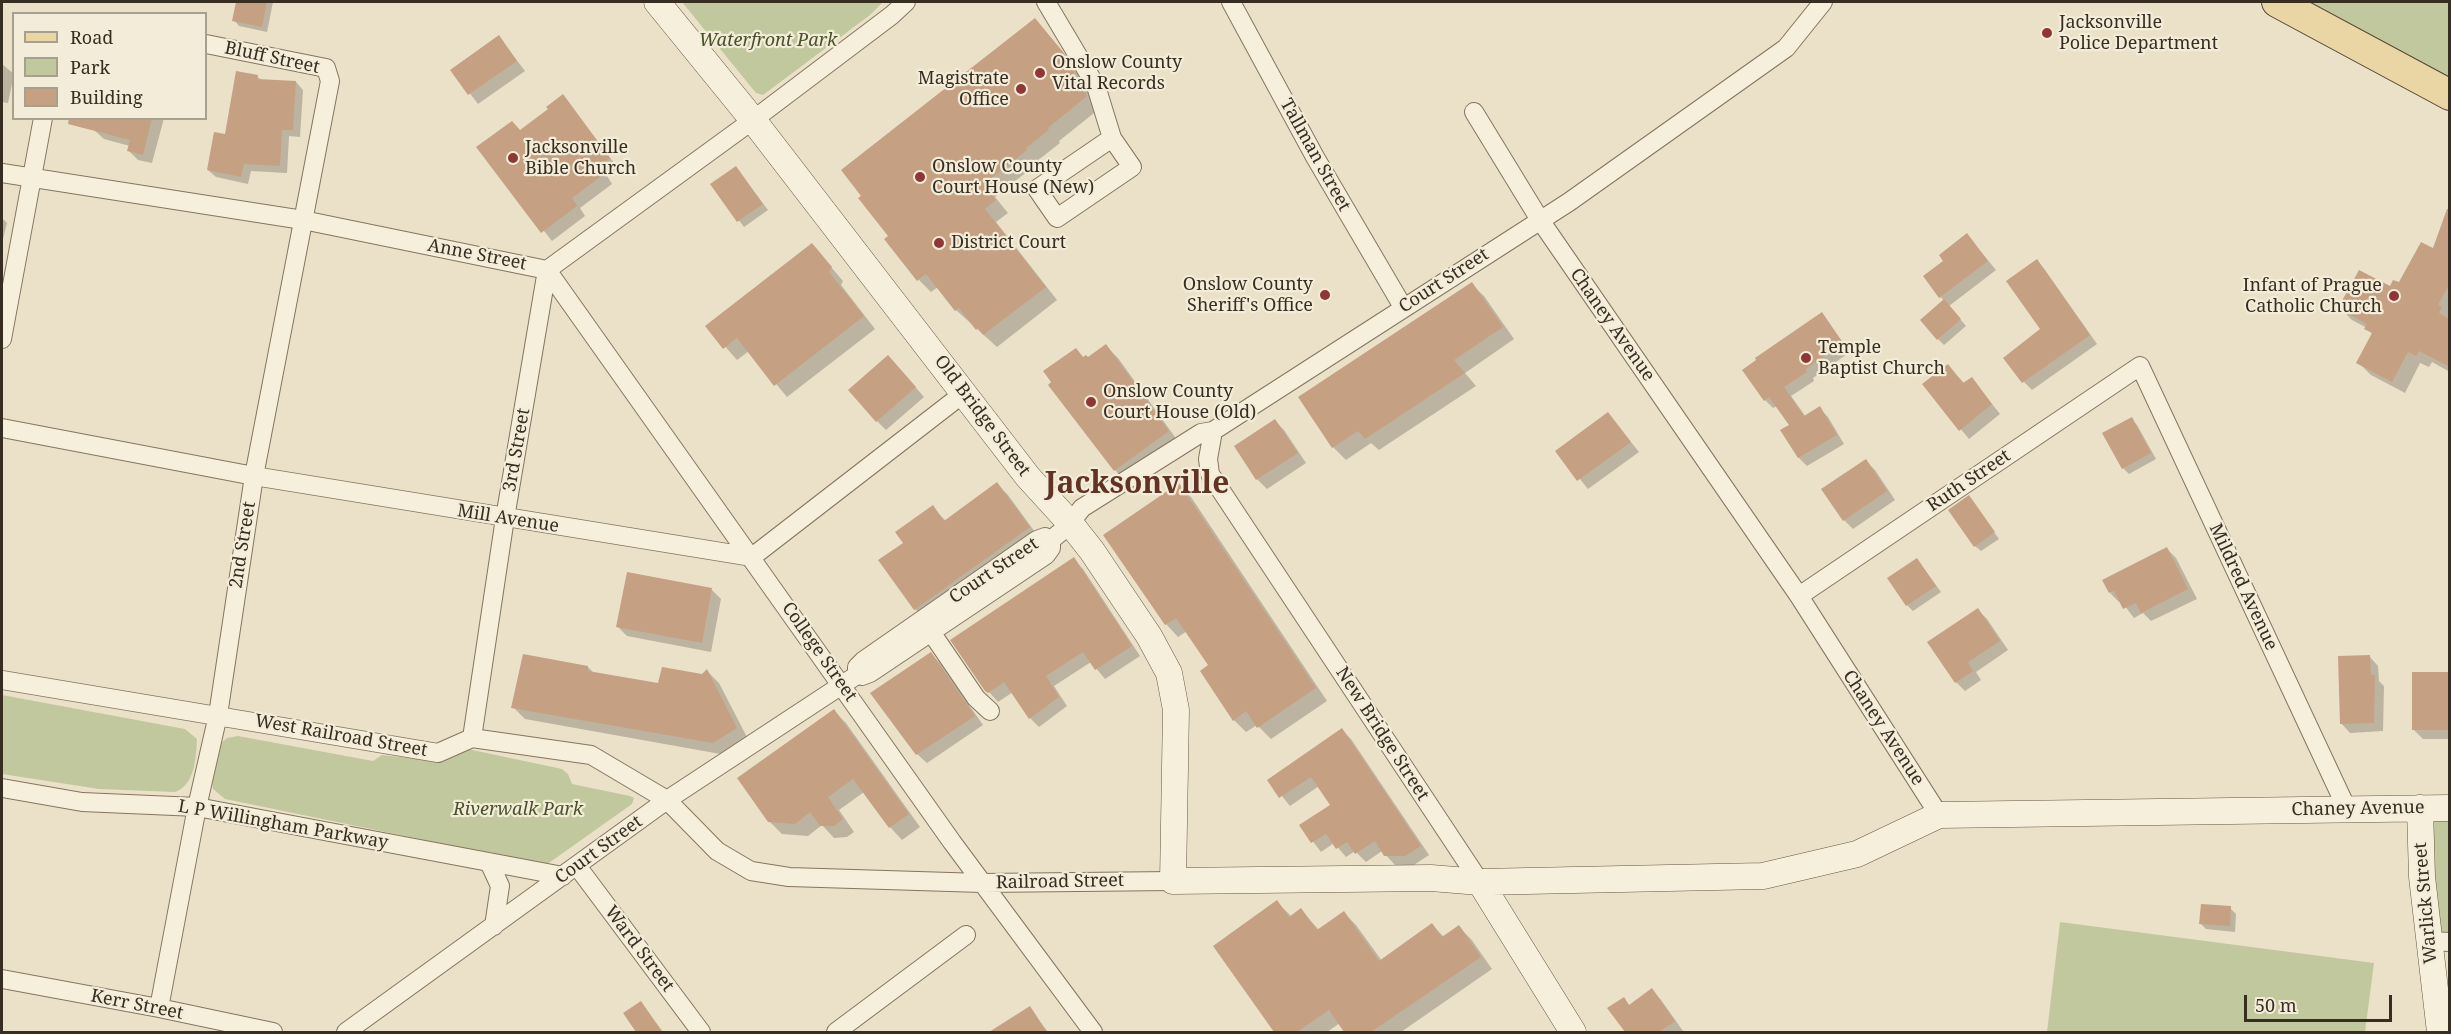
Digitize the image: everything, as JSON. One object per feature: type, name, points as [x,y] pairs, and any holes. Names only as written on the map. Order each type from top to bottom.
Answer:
[{"type":"main road","name":"Old Bridge Street","points":[[657,2],[753,120],[1028,477],[1070,522],[1149,636],[1169,673],[1176,710],[1173,880]]},
{"type":"main road","points":[[2277,2],[2450,95]]},
{"type":"main road","name":"Warlick Street","points":[[2420,808],[2422,877],[2439,942],[2440,1032]]},
{"type":"main road","name":"Chaney Avenue","points":[[1939,815],[2450,808]]},
{"type":"main road","name":"Railroad Street","points":[[1173,880],[1431,878],[1480,882],[1763,876],[1857,854],[1939,815]]},
{"type":"main road","name":"New Bridge Street","points":[[1480,882],[1573,1032]]},
{"type":"street","name":"Anne Street","points":[[2,173],[303,220],[547,270],[753,120],[906,2]]},
{"type":"street","points":[[1046,2],[1096,86],[1112,138],[1132,167],[1058,218],[1036,189],[1112,138]]},
{"type":"street","name":"Tallman Street","points":[[1231,2],[1315,157],[1403,307]]},
{"type":"street","name":"Court Street","points":[[346,1032],[666,800],[857,675],[870,673],[1046,555],[1051,548],[1051,540],[1082,508],[1201,434],[1213,431],[1569,202],[1786,48],[1823,2]]},
{"type":"street","name":"Bluff Street","points":[[207,44],[326,68],[330,81]]},
{"type":"street","name":"2nd Street","points":[[159,1008],[197,807],[218,715],[254,476],[330,81]]},
{"type":"street","name":"Chaney Avenue","points":[[1474,112],[1540,220],[1799,596],[1939,815]]},
{"type":"street","points":[[2,339],[43,120]]},
{"type":"street","name":"3rd Street","points":[[472,738],[505,518],[547,270]]},
{"type":"street","name":"College Street","points":[[547,270],[982,883],[1093,1032]]},
{"type":"street","name":"Ruth Street","points":[[1799,596],[2140,366]]},
{"type":"street","name":"Mildred Avenue","points":[[2140,366],[2347,809]]},
{"type":"street","points":[[752,557],[964,393]]},
{"type":"street","name":"Mill Avenue","points":[[2,428],[254,476],[752,557]]},
{"type":"street","name":"New Bridge Street","points":[[1213,431],[1208,459],[1210,474],[1480,882]]},
{"type":"street","name":"Court Street","points":[[857,675],[857,667],[872,655],[1039,539],[1047,537],[1051,540]]},
{"type":"street","points":[[931,632],[976,698],[990,711]]},
{"type":"street","name":"West Railroad Street","points":[[2,680],[438,753],[472,738]]},
{"type":"street","points":[[472,738],[591,755],[666,800]]},
{"type":"street","name":"L P Willingham Parkway","points":[[2,788],[82,802],[197,807],[489,862],[570,871]]},
{"type":"street","name":"Railroad Street","points":[[666,800],[717,851],[751,871],[789,877],[982,883],[1173,880]]},
{"type":"street","points":[[489,862],[500,886],[494,926]]},
{"type":"street","name":"Ward Street","points":[[570,871],[701,1032]]},
{"type":"street","points":[[836,1032],[966,935]]},
{"type":"street","name":"Kerr Street","points":[[2,979],[273,1032]]},
{"type":"green space","name":"Waterfront Park","points":[[682,2],[883,2],[870,15],[763,95],[756,93]]},
{"type":"green space","points":[[2277,2],[2449,2],[2449,95]]},
{"type":"green space","points":[[2,695],[185,729],[197,739],[193,770],[187,783],[175,792],[99,789],[2,774]]},
{"type":"green space","name":"Riverwalk Park","points":[[238,736],[373,761],[382,755],[437,761],[463,748],[562,769],[568,774],[572,784],[634,798],[632,804],[546,865],[225,799],[213,789],[212,783],[222,742],[227,738]]},
{"type":"green space","points":[[2420,808],[2449,808],[2449,942],[2428,941]]},
{"type":"green space","points":[[2060,922],[2374,963],[2365,1032],[2047,1032]]},
{"type":"building","points":[[236,2],[267,2],[262,27],[232,21]]},
{"type":"building","name":"Onslow County Court House (New)","points":[[1035,18],[1063,52],[1087,96],[1048,128],[1049,130],[1026,148],[1027,150],[984,184],[996,200],[985,209],[1046,287],[983,335],[978,328],[976,330],[959,308],[955,311],[926,274],[917,281],[884,239],[888,236],[858,198],[861,196],[841,170]]},
{"type":"building","points":[[499,35],[517,61],[468,95],[450,70]]},
{"type":"building","points":[[236,71],[258,75],[257,79],[296,81],[293,130],[282,130],[280,166],[244,164],[241,177],[207,170],[214,132],[225,134]]},
{"type":"building","points":[[563,94],[610,158],[599,166],[604,174],[572,198],[577,206],[541,233],[476,147],[512,121],[520,130],[548,109],[546,107]]},
{"type":"building","points":[[69,120],[152,120],[143,155],[127,151],[130,140],[68,124]]},
{"type":"building","points":[[736,166],[763,204],[737,222],[710,184]]},
{"type":"building","name":"Infant of Prague Catholic Church","points":[[2447,209],[2450,209],[2450,283],[2438,305],[2442,307],[2439,313],[2450,319],[2450,367],[2419,351],[2416,356],[2408,352],[2392,382],[2356,363],[2372,333],[2364,329],[2367,324],[2338,308],[2359,270],[2390,286],[2393,280],[2399,282],[2421,242],[2433,248]]},
{"type":"building","points":[[1967,233],[1988,261],[1939,298],[1923,276],[1943,261],[1939,255]]},
{"type":"building","points":[[812,243],[832,267],[829,272],[864,316],[774,386],[737,338],[723,349],[705,326]]},
{"type":"building","points":[[2037,259],[2090,335],[2022,383],[2003,358],[2040,329],[2006,281]]},
{"type":"building","points":[[1472,282],[1503,327],[1454,360],[1465,373],[1365,439],[1358,431],[1332,448],[1298,397]]},
{"type":"building","points":[[1944,299],[1961,319],[1937,340],[1920,320]]},
{"type":"building","points":[[1822,312],[1843,343],[1784,387],[1804,416],[1820,406],[1837,435],[1798,458],[1780,430],[1789,425],[1769,397],[1764,401],[1742,370],[1756,360],[1755,358]]},
{"type":"building","name":"Onslow County Court House (Old)","points":[[1106,344],[1169,431],[1114,471],[1048,385],[1051,382],[1043,371],[1076,348],[1083,357],[1086,355],[1088,357]]},
{"type":"building","points":[[888,355],[916,387],[876,422],[848,390]]},
{"type":"building","points":[[1948,364],[1963,383],[1972,377],[1992,404],[1959,431],[1922,384]]},
{"type":"building","points":[[1608,412],[1631,442],[1577,481],[1555,451]]},
{"type":"building","points":[[2132,417],[2151,453],[2122,469],[2102,433]]},
{"type":"building","points":[[1275,419],[1298,453],[1256,480],[1234,446]]},
{"type":"building","points":[[1866,459],[1887,491],[1843,521],[1821,489]]},
{"type":"building","points":[[997,482],[1030,527],[914,610],[878,560],[903,543],[895,532],[933,505],[944,521]]},
{"type":"building","points":[[1179,483],[1316,688],[1257,728],[1246,711],[1233,721],[1200,671],[1208,665],[1176,618],[1165,625],[1103,535]]},
{"type":"building","points":[[1969,495],[1995,532],[1974,547],[1948,510]]},
{"type":"building","points":[[2167,547],[2188,589],[2141,613],[2136,603],[2123,609],[2114,591],[2109,593],[2102,580]]},
{"type":"building","points":[[1074,557],[1132,646],[1095,670],[1083,652],[1046,676],[1059,697],[1029,719],[1004,682],[988,693],[985,691],[950,640]]},
{"type":"building","points":[[1917,558],[1936,586],[1906,606],[1887,578]]},
{"type":"building","points":[[627,572],[712,588],[702,643],[616,627]]},
{"type":"building","points":[[1978,608],[2000,641],[1968,662],[1973,671],[1955,683],[1927,642]]},
{"type":"building","points":[[931,652],[975,716],[916,755],[870,693]]},
{"type":"building","points":[[523,654],[588,666],[588,671],[658,683],[662,667],[702,674],[707,669],[737,728],[713,743],[511,708]]},
{"type":"building","points":[[2370,655],[2371,675],[2375,675],[2374,723],[2340,724],[2338,656]]},
{"type":"building","points":[[2412,672],[2450,672],[2450,730],[2412,730]]},
{"type":"building","points":[[834,709],[909,814],[889,828],[853,779],[828,797],[843,819],[834,826],[820,826],[810,812],[795,824],[768,822],[737,778]]},
{"type":"building","points":[[1342,728],[1421,846],[1405,856],[1384,856],[1375,841],[1355,854],[1347,842],[1336,849],[1326,834],[1311,843],[1299,825],[1330,805],[1311,777],[1279,798],[1267,780]]},
{"type":"building","points":[[1277,900],[1289,917],[1301,908],[1317,930],[1344,911],[1379,961],[1432,923],[1442,937],[1459,925],[1481,957],[1371,1032],[1344,1032],[1329,1010],[1297,1032],[1274,1032],[1213,946]]},
{"type":"building","points":[[2201,904],[2231,906],[2230,926],[2199,924]]},
{"type":"building","points":[[1652,988],[1675,1021],[1659,1032],[1625,1032],[1607,1008],[1624,997],[1629,1005]]},
{"type":"building","points":[[641,1001],[662,1032],[636,1032],[623,1013]]},
{"type":"building","points":[[1030,1006],[1047,1032],[989,1032]]},
{"type":"place","name":"Jacksonville Police Department","points":[[2047,33]]},
{"type":"place","name":"Onslow County Vital Records","points":[[1040,73]]},
{"type":"place","name":"Magistrate Office","points":[[1021,89]]},
{"type":"place","name":"Jacksonville Bible Church","points":[[513,158]]},
{"type":"place","name":"Onslow County Court House (New)","points":[[920,177]]},
{"type":"place","name":"District Court","points":[[939,243]]},
{"type":"place","name":"Onslow County Sheriff's Office","points":[[1325,295]]},
{"type":"place","name":"Infant of Prague Catholic Church","points":[[2394,296]]},
{"type":"place","name":"Temple Baptist Church","points":[[1806,358]]},
{"type":"place","name":"Onslow County Court House (Old)","points":[[1091,402]]},
{"type":"district","name":"Jacksonville","points":[[1137,484]]}]
